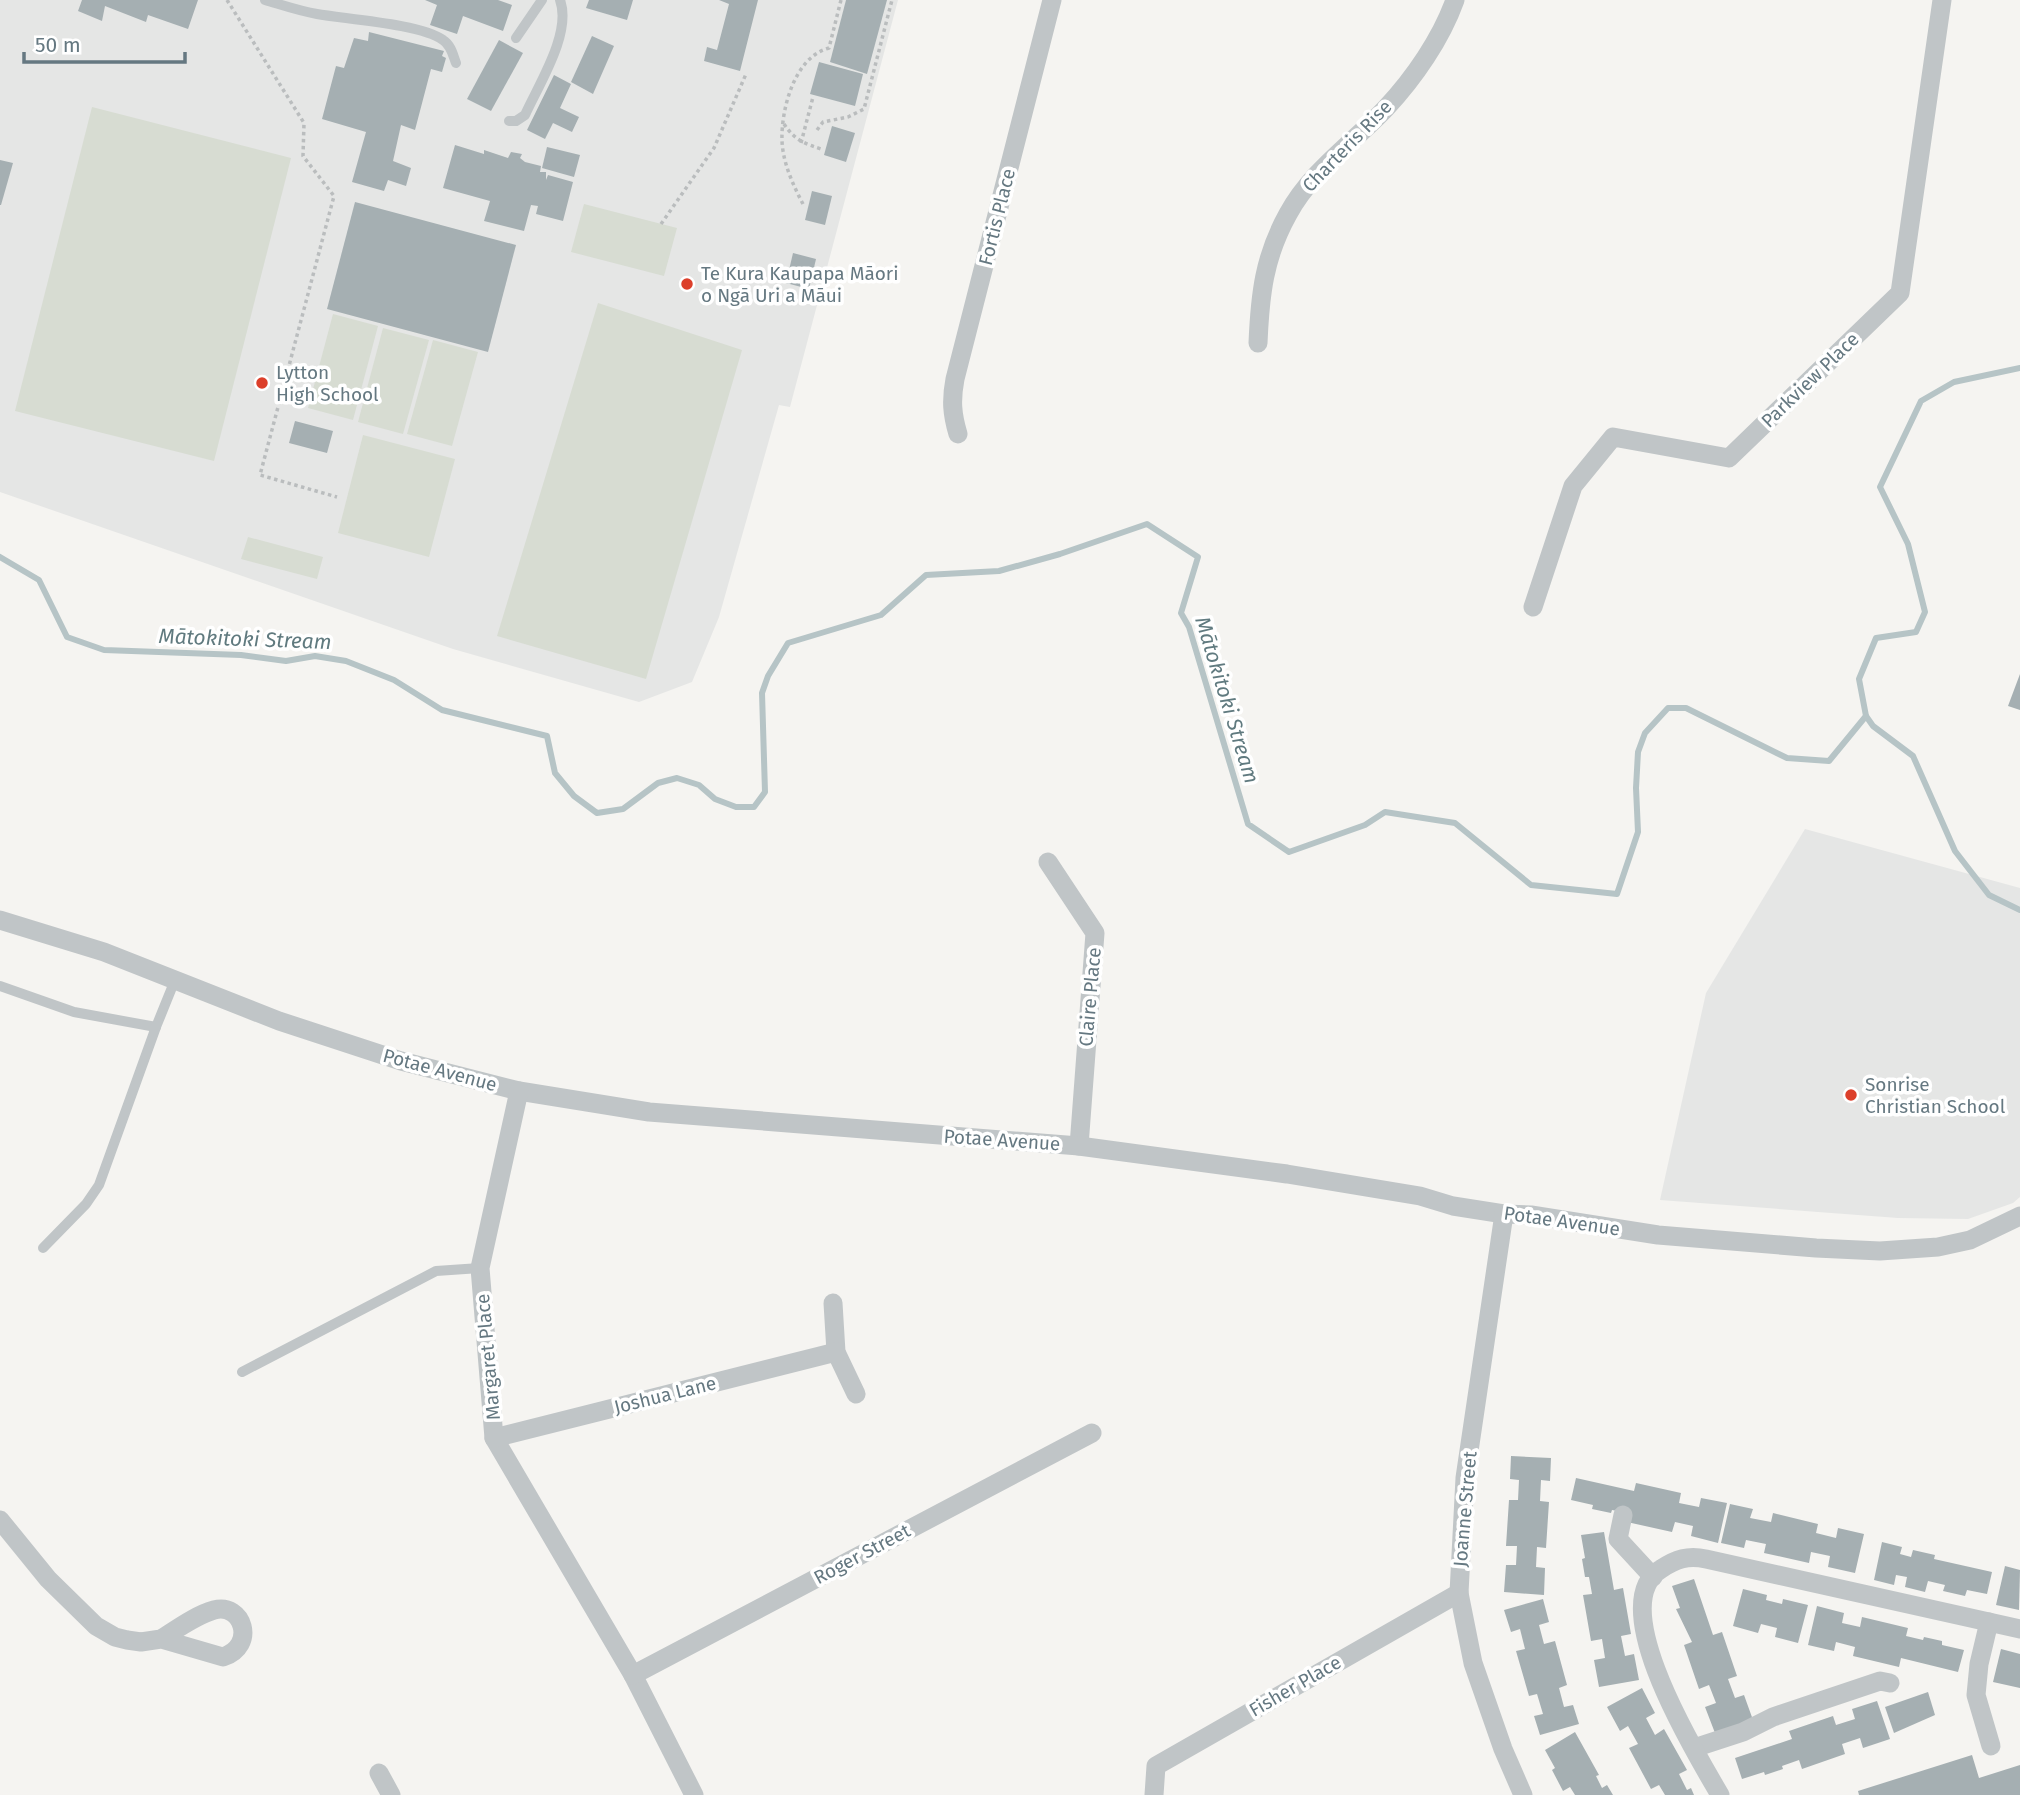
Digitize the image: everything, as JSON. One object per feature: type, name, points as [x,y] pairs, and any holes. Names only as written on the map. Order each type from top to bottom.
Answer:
[{"type":"street","name":"Fortis Place","points":[[958,434],[951,413],[954,379],[1052,0]]},
{"type":"street","name":"Charteris Rise","points":[[1258,343],[1260,291],[1269,257],[1287,214],[1312,179],[1386,108],[1436,40],[1455,0]]},
{"type":"street","name":"Parkview Place","points":[[1533,607],[1573,486],[1614,437],[1729,458],[1900,293],[1942,0]]},
{"type":"street","name":"Claire Place","points":[[1048,862],[1096,933],[1079,1146]]},
{"type":"street","name":"Potae Avenue","points":[[0,920],[104,952],[279,1021],[352,1045],[519,1091],[649,1112],[1079,1146],[1287,1174],[1420,1196],[1453,1206],[1504,1214],[1531,1215],[1658,1235],[1816,1248],[1880,1251],[1938,1247],[1970,1240],[2020,1216]]},
{"type":"street","name":"Margaret Place","points":[[519,1091],[480,1268],[494,1438],[633,1675],[694,1795]]},
{"type":"street","name":"Joanne Street","points":[[1504,1214],[1465,1478],[1459,1593],[1473,1663],[1503,1749],[1523,1795]]},
{"type":"street","points":[[833,1303],[836,1352],[856,1394]]},
{"type":"street","name":"Joshua Lane","points":[[494,1438],[836,1352]]},
{"type":"street","name":"Roger Street","points":[[633,1675],[1092,1433]]},
{"type":"street","points":[[1623,1515],[1618,1539],[1653,1577]]},
{"type":"street","points":[[0,1520],[48,1579],[96,1626],[115,1637],[127,1640],[141,1642],[161,1639]]},
{"type":"street","points":[[1720,1795],[1675,1716],[1651,1654],[1642,1613],[1644,1589],[1656,1572],[1678,1559],[1697,1557],[2020,1629]]},
{"type":"street","name":"Fisher Place","points":[[1154,1795],[1156,1766],[1459,1593]]},
{"type":"street","points":[[1989,1622],[1979,1664],[1976,1695],[1991,1746]]},
{"type":"street","points":[[1694,1748],[1743,1732],[1773,1717],[1880,1681],[1890,1683]]},
{"type":"street","points":[[379,1773],[391,1795]]},
{"type":"lane","points":[[265,0],[313,14],[370,21],[422,32],[443,40],[452,50],[456,63]]},
{"type":"lane","points":[[516,38],[542,0]]},
{"type":"lane","points":[[509,121],[516,121],[524,115],[561,35],[563,18],[560,0]]},
{"type":"lane","points":[[43,1248],[86,1204],[99,1185],[156,1027],[176,980]]},
{"type":"lane","points":[[0,986],[74,1012],[156,1027]]},
{"type":"lane","points":[[242,1372],[436,1271],[480,1268]]},
{"type":"path","points":[[227,0],[304,123],[303,156],[334,196],[260,475],[337,496]]},
{"type":"path","points":[[803,204],[787,165],[782,142],[786,103],[797,77],[810,60],[820,51],[829,48],[841,0]]},
{"type":"path","points":[[817,130],[822,122],[848,117],[864,110],[892,0]]},
{"type":"path","points":[[662,224],[714,148],[746,74]]},
{"type":"path","points":[[801,143],[813,97]]},
{"type":"path","points":[[784,124],[791,136],[801,143],[824,150]]},
{"type":"shaded area","name":"Lytton High School","points":[[0,0],[898,0],[790,407],[779,405],[719,617],[692,682],[639,702],[453,649],[0,492]]},
{"type":"shaded area","points":[[92,107],[291,158],[214,461],[15,411]]},
{"type":"shaded area","points":[[584,204],[677,228],[664,276],[571,252]]},
{"type":"shaded area","points":[[598,303],[742,350],[646,679],[497,636]]},
{"type":"shaded area","points":[[333,314],[378,326],[353,420],[308,408]]},
{"type":"shaded area","points":[[383,328],[429,340],[403,434],[358,422]]},
{"type":"shaded area","points":[[433,340],[478,352],[452,446],[407,434]]},
{"type":"shaded area","points":[[363,435],[455,459],[429,557],[338,533]]},
{"type":"shaded area","points":[[248,537],[323,557],[317,579],[241,559]]},
{"type":"shaded area","name":"Sonrise Christian School","points":[[1805,829],[2020,888],[2020,1197],[2013,1203],[1968,1219],[1898,1218],[1660,1200],[1706,993]]},
{"type":"building","points":[[82,0],[198,0],[188,29],[148,15],[146,22],[105,6],[102,21],[78,11]]},
{"type":"building","points":[[425,0],[498,0],[512,5],[503,31],[463,16],[457,34],[430,25],[437,5]]},
{"type":"building","points":[[589,0],[633,0],[627,20],[586,8]]},
{"type":"building","points":[[719,0],[758,0],[740,71],[704,61],[707,47],[717,50],[729,4]]},
{"type":"building","points":[[846,0],[887,0],[867,74],[830,62]]},
{"type":"building","points":[[369,32],[444,51],[442,56],[446,58],[442,72],[431,69],[415,130],[401,125],[393,161],[411,168],[406,186],[388,180],[384,191],[352,182],[366,132],[322,119],[336,66],[344,68],[354,38],[368,41]]},
{"type":"building","points":[[592,36],[614,46],[593,94],[571,82]]},
{"type":"building","points":[[499,40],[523,53],[491,111],[467,99]]},
{"type":"building","points":[[819,62],[863,74],[855,106],[810,94]]},
{"type":"building","points":[[554,75],[571,84],[560,108],[579,117],[572,132],[553,123],[545,139],[527,130]]},
{"type":"building","points":[[832,126],[855,133],[846,162],[824,155]]},
{"type":"building","points":[[455,145],[508,158],[511,152],[522,154],[520,158],[525,162],[541,166],[540,172],[546,172],[546,180],[548,175],[573,182],[563,221],[536,214],[538,206],[531,205],[524,231],[484,221],[490,201],[443,188]]},
{"type":"building","points":[[547,147],[580,155],[574,177],[542,168]]},
{"type":"building","points":[[0,160],[13,163],[1,205],[0,205]]},
{"type":"building","points":[[812,191],[832,196],[825,225],[805,220]]},
{"type":"building","points":[[355,202],[516,245],[488,352],[327,309]]},
{"type":"building","points":[[793,253],[816,259],[809,289],[786,283]]},
{"type":"building","points":[[295,421],[333,431],[327,453],[289,443]]},
{"type":"building","points":[[2020,674],[2020,710],[2008,706]]},
{"type":"building","points":[[1511,1456],[1551,1458],[1550,1481],[1541,1480],[1540,1501],[1549,1502],[1546,1548],[1537,1547],[1536,1567],[1545,1568],[1544,1595],[1504,1592],[1506,1565],[1516,1565],[1517,1546],[1506,1546],[1509,1500],[1518,1500],[1519,1480],[1510,1479]]},
{"type":"building","points":[[1576,1478],[1634,1491],[1636,1483],[1681,1493],[1679,1503],[1699,1507],[1701,1498],[1727,1503],[1718,1543],[1691,1536],[1693,1526],[1675,1522],[1672,1532],[1627,1522],[1629,1513],[1592,1509],[1593,1505],[1571,1500]]},
{"type":"building","points":[[1730,1504],[1753,1509],[1750,1518],[1771,1522],[1773,1513],[1818,1524],[1816,1533],[1836,1538],[1838,1528],[1864,1534],[1855,1573],[1828,1567],[1830,1556],[1811,1552],[1809,1563],[1764,1553],[1766,1544],[1746,1540],[1744,1548],[1721,1543]]},
{"type":"building","points":[[1604,1532],[1614,1590],[1623,1588],[1631,1634],[1621,1636],[1625,1656],[1634,1654],[1639,1680],[1599,1687],[1594,1660],[1605,1658],[1602,1639],[1591,1641],[1583,1595],[1592,1594],[1589,1577],[1585,1577],[1581,1535]]},
{"type":"building","points":[[1882,1542],[1902,1547],[1900,1554],[1911,1557],[1913,1550],[1935,1555],[1934,1559],[1992,1572],[1987,1594],[1967,1590],[1965,1596],[1943,1591],[1945,1585],[1928,1581],[1925,1592],[1905,1587],[1907,1577],[1896,1575],[1894,1585],[1874,1580]]},
{"type":"building","points":[[2005,1566],[2020,1570],[2019,1610],[1996,1605]]},
{"type":"building","points":[[1694,1579],[1713,1635],[1722,1632],[1737,1676],[1728,1679],[1735,1698],[1744,1695],[1753,1720],[1715,1733],[1705,1707],[1716,1703],[1709,1685],[1699,1689],[1684,1645],[1692,1642],[1676,1609],[1680,1608],[1672,1586]]},
{"type":"building","points":[[1743,1589],[1767,1595],[1766,1600],[1782,1604],[1783,1599],[1808,1605],[1798,1643],[1775,1637],[1777,1628],[1761,1624],[1758,1633],[1733,1626]]},
{"type":"building","points":[[1543,1599],[1549,1622],[1539,1625],[1544,1644],[1555,1641],[1567,1685],[1559,1688],[1564,1707],[1573,1705],[1579,1724],[1540,1735],[1534,1716],[1543,1714],[1537,1694],[1529,1696],[1516,1651],[1525,1649],[1520,1629],[1511,1632],[1504,1610]]},
{"type":"building","points":[[1817,1606],[1844,1613],[1842,1623],[1860,1627],[1862,1617],[1908,1628],[1906,1636],[1942,1641],[1942,1645],[1964,1650],[1958,1672],[1901,1658],[1899,1667],[1853,1656],[1855,1647],[1836,1642],[1834,1651],[1808,1645]]},
{"type":"building","points":[[2001,1649],[2020,1654],[2020,1688],[1993,1682]]},
{"type":"building","points":[[1642,1688],[1655,1713],[1646,1718],[1655,1735],[1664,1729],[1687,1770],[1679,1774],[1687,1790],[1691,1788],[1694,1795],[1665,1795],[1659,1785],[1651,1789],[1629,1748],[1638,1744],[1628,1726],[1620,1731],[1607,1707]]},
{"type":"building","points":[[1928,1692],[1935,1715],[1894,1733],[1885,1707]]},
{"type":"building","points":[[1877,1701],[1890,1739],[1863,1748],[1860,1738],[1842,1744],[1845,1754],[1802,1769],[1799,1760],[1765,1775],[1764,1772],[1742,1779],[1735,1758],[1792,1739],[1789,1731],[1833,1716],[1836,1725],[1855,1719],[1852,1709]]},
{"type":"building","points":[[1575,1732],[1599,1775],[1596,1776],[1602,1788],[1607,1785],[1613,1795],[1575,1795],[1570,1787],[1563,1791],[1545,1750]]},
{"type":"building","points":[[1972,1755],[1979,1778],[2020,1765],[2020,1795],[1859,1795],[1858,1791]]},
{"type":"waterway","name":"Mātokitoki Stream","points":[[0,557],[39,580],[67,637],[104,650],[241,655],[286,661],[315,656],[346,661],[394,680],[442,710],[547,736],[555,773],[574,796],[597,813],[623,809],[658,783],[677,778],[699,785],[715,799],[736,807],[754,807],[765,792],[762,693],[768,676],[788,643],[881,615],[926,575],[999,571],[1060,554],[1147,524],[1198,557],[1181,613],[1189,627],[1248,824],[1289,852],[1365,825],[1385,812],[1455,823],[1531,885],[1617,894],[1638,832],[1638,752],[1645,733],[1668,708],[1686,708],[1787,758],[1829,761],[1866,716],[1859,679],[1876,638],[1916,632],[1925,612],[1908,544],[1880,487],[1921,401],[1954,382],[2020,368]]},
{"type":"waterway","points":[[1866,716],[1873,726],[1913,756],[1955,851],[1989,895],[2020,910]]},
{"type":"place","name":"Te Kura Kaupapa Māori o Ngā Uri a Māui","points":[[687,284]]},
{"type":"place","name":"Lytton High School","points":[[262,383]]},
{"type":"place","name":"Sonrise Christian School","points":[[1851,1095]]}]
